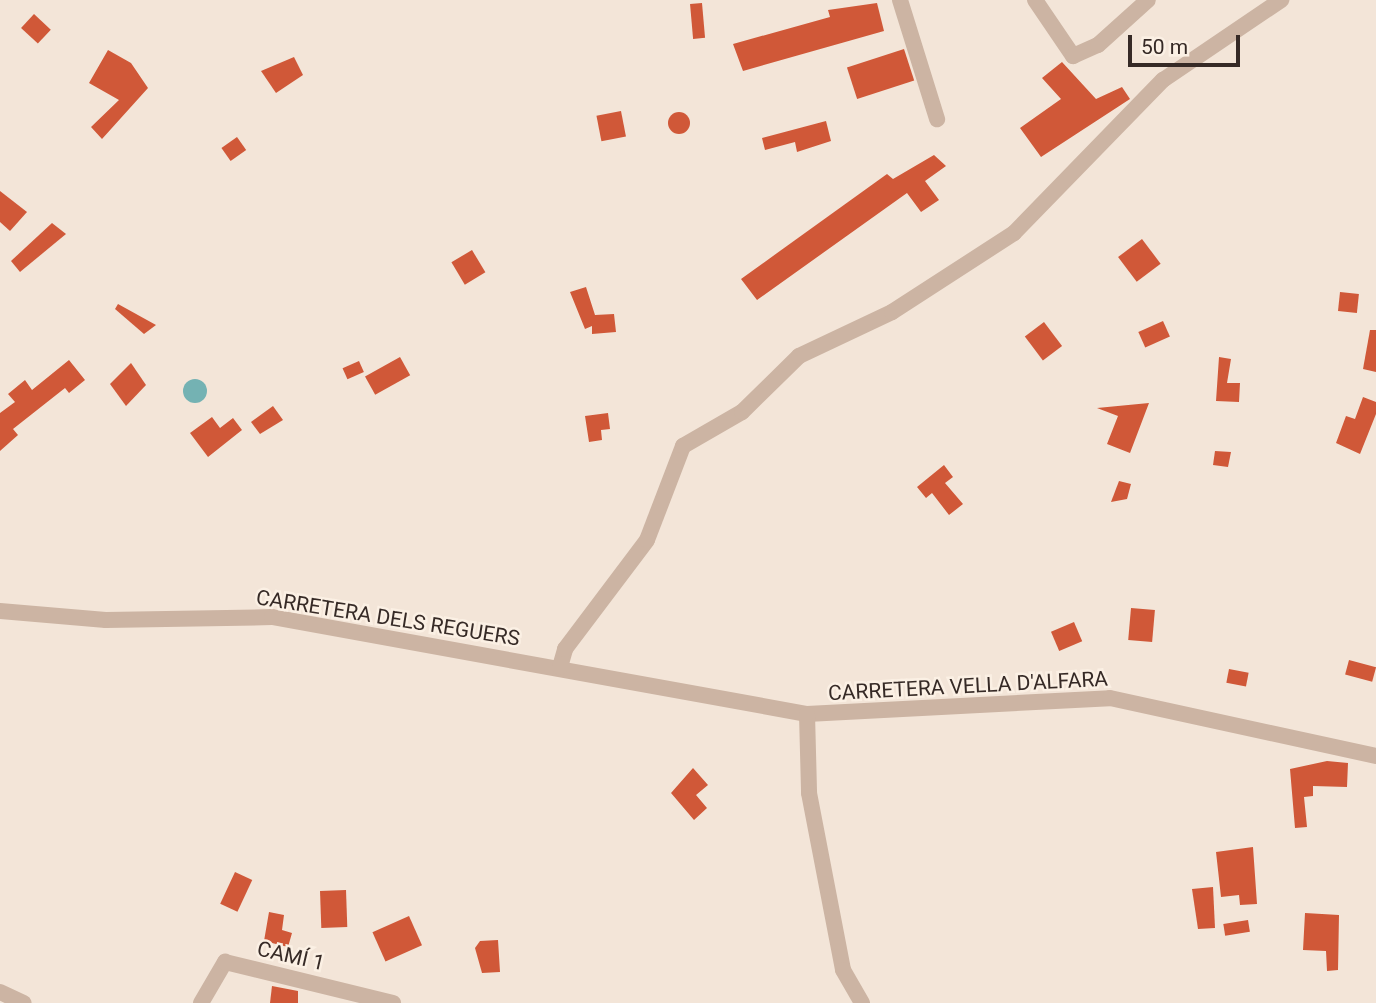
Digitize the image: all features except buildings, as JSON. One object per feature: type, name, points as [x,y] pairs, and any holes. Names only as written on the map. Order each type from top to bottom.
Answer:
[{"type":"street","points":[[900,0],[937,119]]},
{"type":"street","points":[[1035,0],[1073,56],[1098,45],[1148,0]]},
{"type":"street","points":[[560,667],[565,649],[647,540],[683,446],[742,412],[799,356],[892,312],[1014,233],[1163,80],[1281,0]]},
{"type":"street","name":"CARRETERA DELS REGUERS","points":[[0,611],[106,620],[272,617],[560,667]]},
{"type":"street","name":"CARRETERA VELLA D'ALFARA","points":[[560,667],[807,714],[1110,698],[1376,756]]},
{"type":"street","points":[[807,714],[809,793],[844,970],[862,1003]]},
{"type":"street","name":"CAMÍ 1","points":[[201,1003],[225,962],[393,1003]]},
{"type":"street","points":[[0,992],[24,1003]]},
{"type":"water","points":[[195,379],[204,382],[207,391],[204,400],[195,403],[186,400],[183,391],[186,382]]}]
